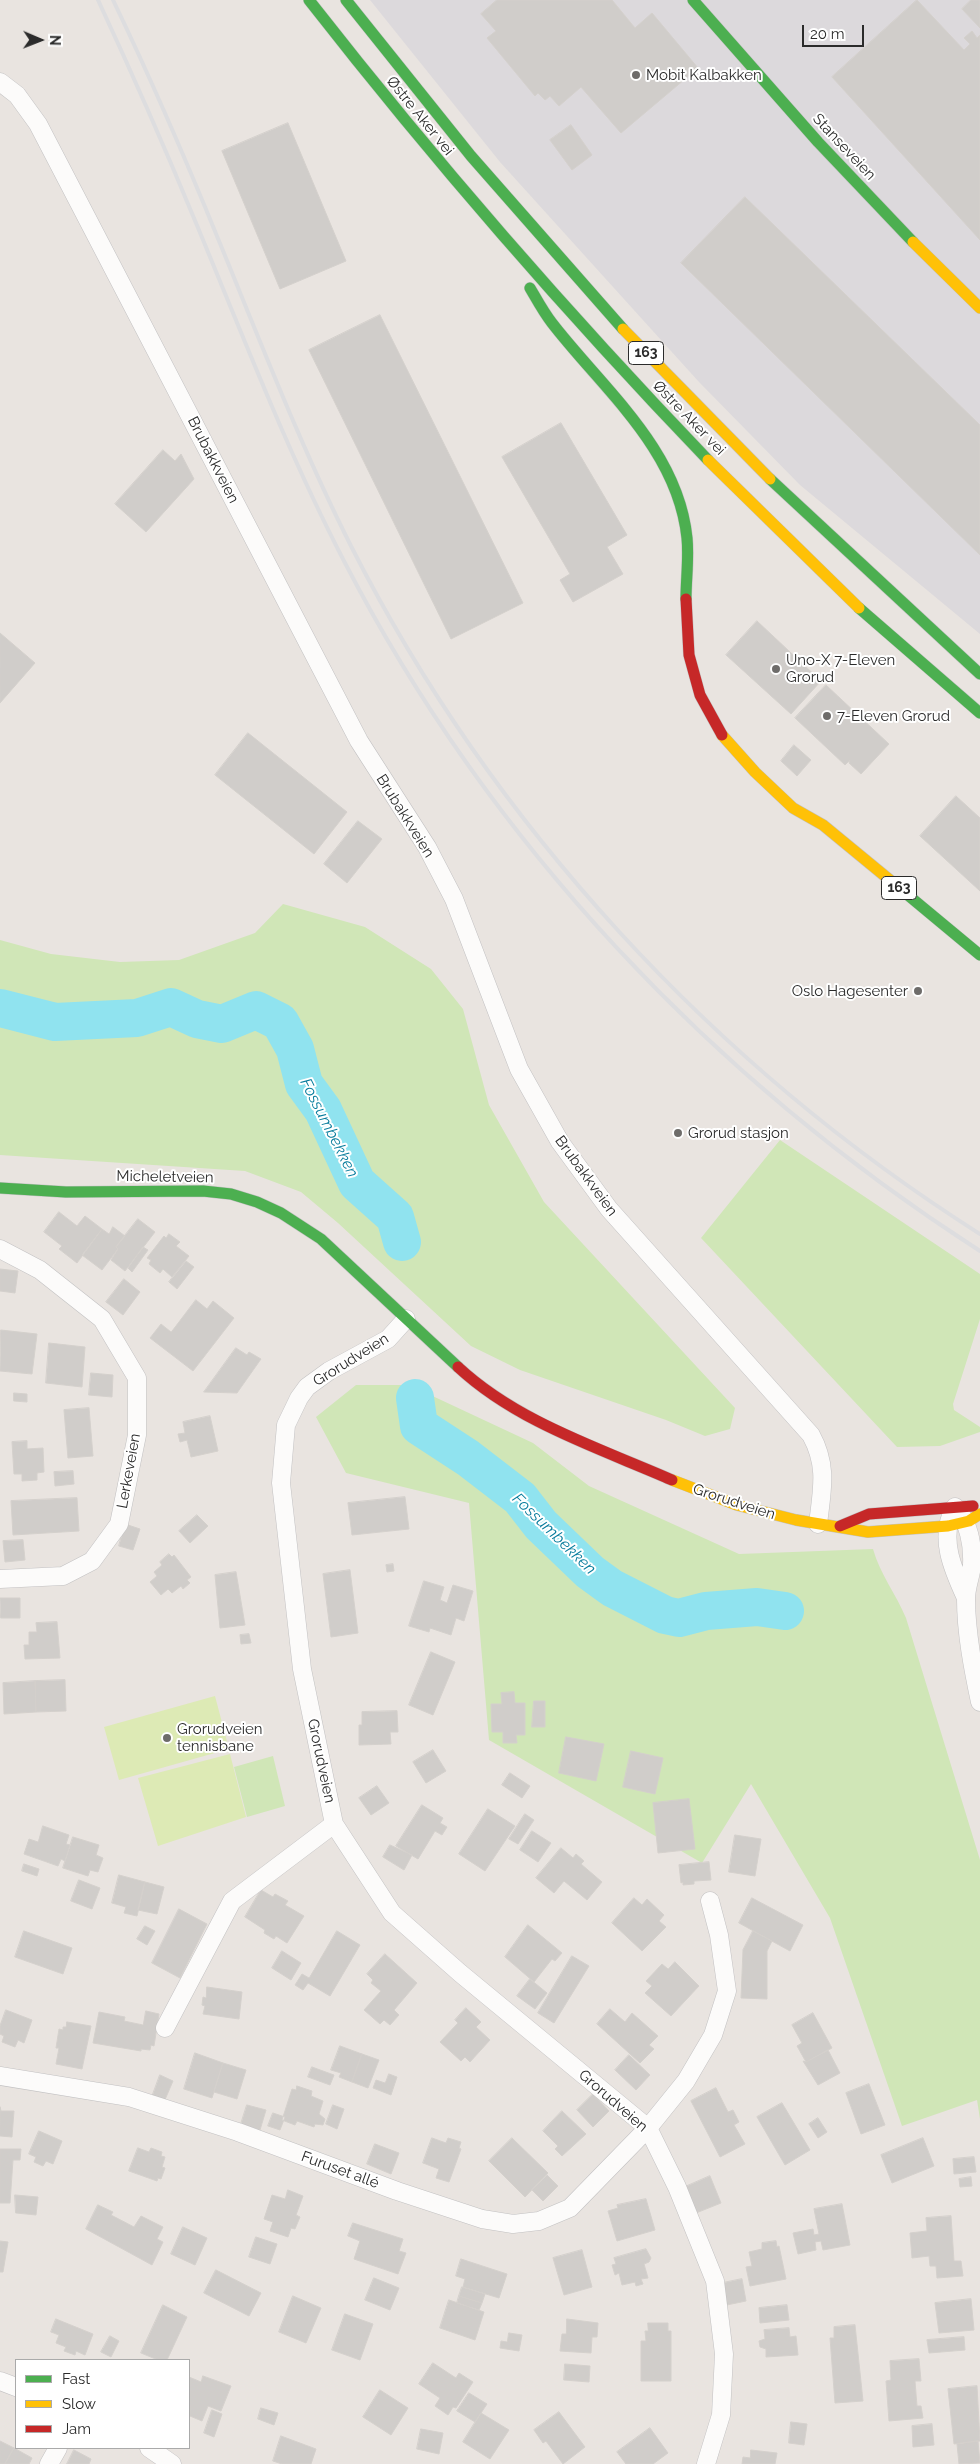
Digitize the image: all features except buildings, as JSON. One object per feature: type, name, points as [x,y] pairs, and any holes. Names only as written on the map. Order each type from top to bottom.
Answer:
[{"type":"main road","name":"Østre Aker vei","points":[[309,0],[417,137],[496,231],[660,410],[778,531],[866,615],[980,713]]},
{"type":"main road","name":"Østre Aker vei","points":[[346,0],[382,47],[518,212],[682,392],[823,532],[980,674]]},
{"type":"main road","name":"Stanseveien","points":[[693,0],[818,142],[904,233],[980,308]]},
{"type":"main road","name":"163","points":[[496,231],[551,322],[642,429],[662,461],[678,500],[687,538],[686,634],[693,675],[710,715],[722,735],[754,772],[793,808],[823,825],[978,952]]},
{"type":"main road","points":[[754,772],[769,771]]},
{"type":"main road","name":"163","points":[[806,802],[823,825]]},
{"type":"main road","name":"Micheletveien","points":[[0,1188],[66,1192],[169,1190],[231,1194],[281,1213],[321,1239],[406,1319]]},
{"type":"main road","name":"Grorudveien","points":[[406,1319],[492,1396],[528,1416],[697,1491],[758,1512],[868,1532],[948,1526],[973,1518]]},
{"type":"main road","name":"Grorudveien","points":[[840,1526],[870,1514],[955,1507],[980,1507]]},
{"type":"street","name":"Brubakkveien","points":[[0,82],[17,95],[38,124],[359,741],[434,861],[454,899],[474,947],[510,1051],[546,1119],[584,1176],[609,1209],[811,1435],[821,1454],[823,1468],[818,1524]]},
{"type":"street","name":"Lerkeveien","points":[[0,1250],[40,1270],[102,1320],[137,1378],[137,1435],[119,1524],[92,1561],[62,1576],[0,1580]]},
{"type":"street","name":"Grorudveien","points":[[406,1319],[388,1339],[329,1371],[308,1387],[299,1398],[286,1425],[280,1483],[302,1669],[334,1824],[392,1913],[460,1973],[648,2128],[677,2187],[714,2281],[724,2354],[721,2415],[706,2464]]},
{"type":"street","points":[[966,1598],[972,1563],[973,1518],[955,1507],[948,1526],[951,1566],[966,1598],[980,1702]]},
{"type":"street","name":"Grorudveien","points":[[165,2028],[232,1901],[334,1824]]},
{"type":"street","name":"Furuset allé","points":[[0,2076],[129,2097],[238,2132],[407,2194],[482,2219],[513,2224],[539,2221],[570,2208],[648,2128],[686,2081],[713,2035],[727,1991],[719,1935],[710,1901]]},
{"type":"street","points":[[0,2381],[15,2387]]},
{"type":"street","points":[[49,2464],[57,2449]]},
{"type":"street","points":[[150,2449],[172,2464]]},
{"type":"shaded area","points":[[370,0],[980,0],[980,634],[800,485],[699,382],[500,162]]},
{"type":"green space","points":[[283,904],[365,927],[431,969],[463,1009],[489,1105],[544,1202],[735,1408],[730,1429],[705,1436],[666,1420],[520,1370],[471,1346],[338,1223],[301,1192],[245,1171],[0,1155],[0,940],[51,954],[120,962],[179,960],[255,933]]},
{"type":"green space","points":[[780,1140],[980,1274],[980,1319],[953,1404],[954,1410],[980,1427],[980,1432],[940,1446],[897,1447],[701,1238]]},
{"type":"green space","points":[[356,1385],[409,1385],[533,1443],[589,1486],[739,1554],[873,1549],[906,1618],[980,1860],[980,2119],[977,2100],[902,2126],[830,1918],[751,1784],[702,1863],[489,1740],[469,1503],[346,1473],[316,1417]]},
{"type":"green space","name":"Grorudveien tennisbane","points":[[215,1696],[229,1749],[119,1780],[104,1727]]},
{"type":"green space","points":[[230,1754],[246,1817],[158,1846],[138,1778]]},
{"type":"green space","points":[[273,1756],[285,1806],[247,1817],[234,1767]]},
{"type":"waterway","name":"Fossumbekken","points":[[0,1008],[55,1022],[137,1018],[171,1007],[197,1019],[222,1024],[256,1010],[280,1022],[295,1049],[304,1084],[323,1110],[357,1183],[395,1217],[402,1242]]},
{"type":"waterway","name":"Fossumbekken","points":[[415,1398],[419,1426],[468,1458],[520,1498],[541,1525],[590,1572],[612,1588],[665,1615],[679,1618],[706,1611],[757,1607],[785,1611]]},
{"type":"railway","points":[[98,0],[136,83],[248,351],[323,520],[402,665],[467,764],[539,858],[617,948],[700,1032],[789,1110],[882,1184],[980,1251]]},
{"type":"railway","points":[[113,0],[181,150],[282,395],[333,509],[351,546],[408,649],[472,748],[543,842],[619,932],[702,1016],[790,1095],[883,1168],[980,1234]]},
{"type":"traffic: fast","points":[[309,0],[404,119],[503,235],[604,349],[708,460]]},
{"type":"traffic: fast","points":[[346,0],[471,156],[623,329]]},
{"type":"traffic: fast","points":[[693,0],[818,142],[913,242]]},
{"type":"traffic: fast","points":[[530,288],[552,323],[635,422],[654,448],[669,476],[681,506],[687,538],[686,599]]},
{"type":"traffic: fast","points":[[770,479],[980,674]]},
{"type":"traffic: fast","points":[[859,608],[980,713]]},
{"type":"traffic: fast","points":[[891,881],[980,955]]},
{"type":"traffic: fast","points":[[0,1188],[66,1192],[203,1191],[231,1194],[257,1202],[281,1213],[321,1239],[458,1367]]},
{"type":"traffic: slow","points":[[913,242],[980,308]]},
{"type":"traffic: slow","points":[[623,329],[770,479]]},
{"type":"traffic: slow","points":[[708,460],[859,608]]},
{"type":"traffic: slow","points":[[722,735],[755,772],[793,808],[823,825],[891,881]]},
{"type":"traffic: slow","points":[[672,1480],[737,1505],[796,1520],[868,1532],[948,1526],[969,1521],[980,1514]]},
{"type":"traffic: jam","points":[[686,599],[689,655],[700,695],[722,735]]},
{"type":"traffic: jam","points":[[458,1367],[481,1386],[532,1418],[588,1445],[672,1480]]},
{"type":"traffic: jam","points":[[840,1526],[869,1514],[973,1506]]},
{"type":"place","name":"Mobit Kalbakken","points":[[636,75]]},
{"type":"place","name":"Uno-X 7-Eleven Grorud","points":[[776,669]]},
{"type":"place","name":"7-Eleven Grorud","points":[[827,716]]},
{"type":"place","name":"Oslo Hagesenter","points":[[918,991]]},
{"type":"place","name":"Grorud stasjon","points":[[678,1133]]},
{"type":"place","name":"Grorudveien tennisbane","points":[[167,1738]]}]
